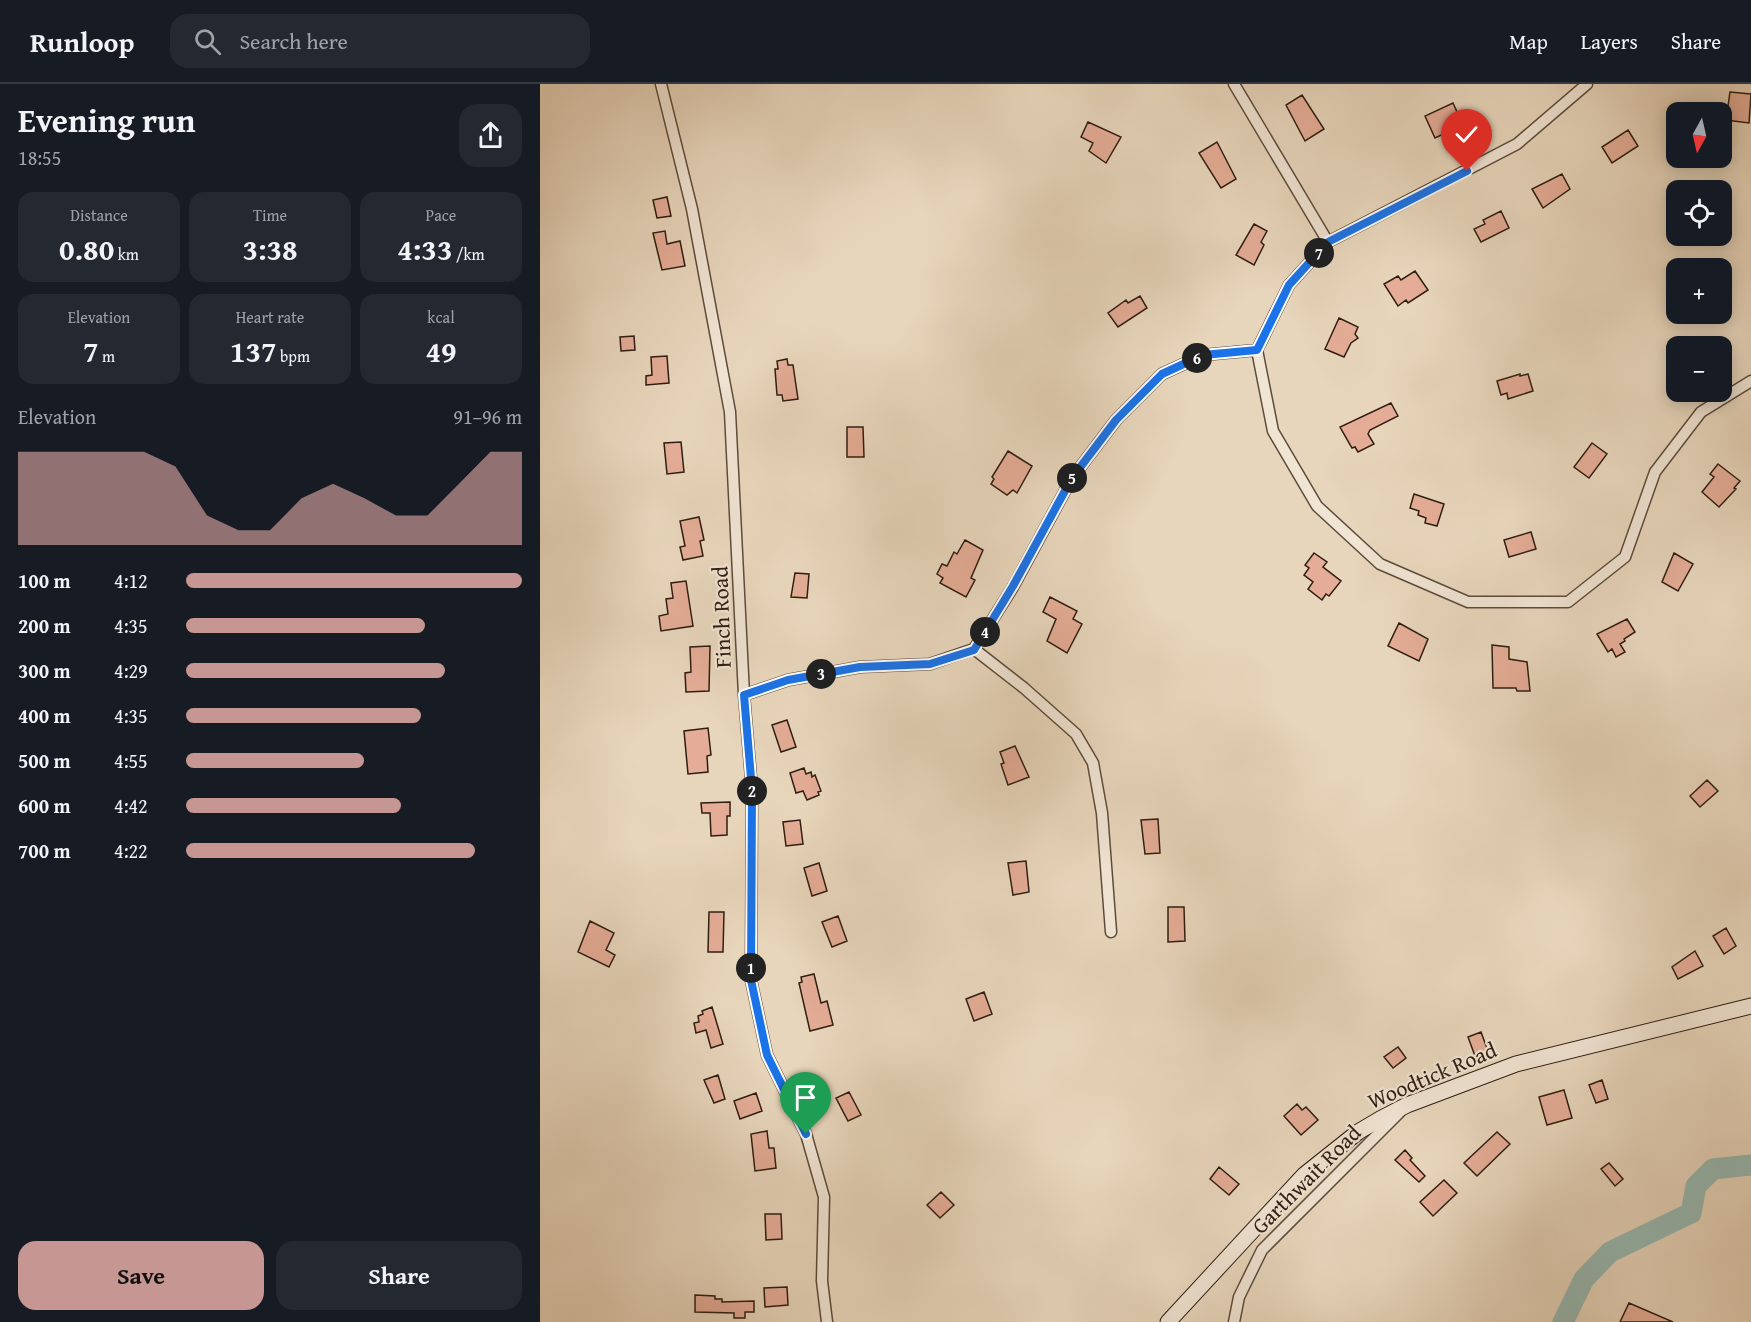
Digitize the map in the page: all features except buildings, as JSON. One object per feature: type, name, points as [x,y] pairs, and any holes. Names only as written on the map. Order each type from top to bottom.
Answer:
[{"type":"main road","name":"Woodtick Road","points":[[1168,1322],[1304,1175],[1358,1132],[1407,1105],[1516,1064],[1751,1006]]},
{"type":"street","name":"Finch Road","points":[[661,84],[692,209],[730,412],[744,695],[752,790],[751,980],[767,1055],[806,1134],[824,1197],[822,1281],[827,1322]]},
{"type":"street","points":[[1234,84],[1328,242]]},
{"type":"street","points":[[1587,84],[1517,144],[1328,242],[1289,285],[1257,350],[1273,431],[1317,506],[1380,564],[1468,602],[1568,602],[1625,557],[1655,472],[1701,412],[1751,381]]},
{"type":"street","points":[[744,695],[788,680],[860,667],[930,664],[974,650],[1013,586],[1072,478],[1116,420],[1162,374],[1203,355],[1257,350]]},
{"type":"street","points":[[974,650],[1024,688],[1076,734],[1093,763],[1102,813],[1111,932]]},
{"type":"street","name":"Garthwait Road","points":[[1234,1322],[1239,1297],[1262,1250],[1407,1105]]},
{"type":"waterway","points":[[1563,1322],[1584,1279],[1610,1252],[1691,1213],[1696,1186],[1713,1169],[1751,1165]]},
{"type":"route","points":[[806,1134],[767,1055],[751,980],[752,790],[744,695],[788,680],[860,667],[930,664],[974,650],[1013,586],[1072,478],[1116,420],[1162,374],[1203,355],[1257,350],[1289,285],[1328,242],[1467,171]]}]
